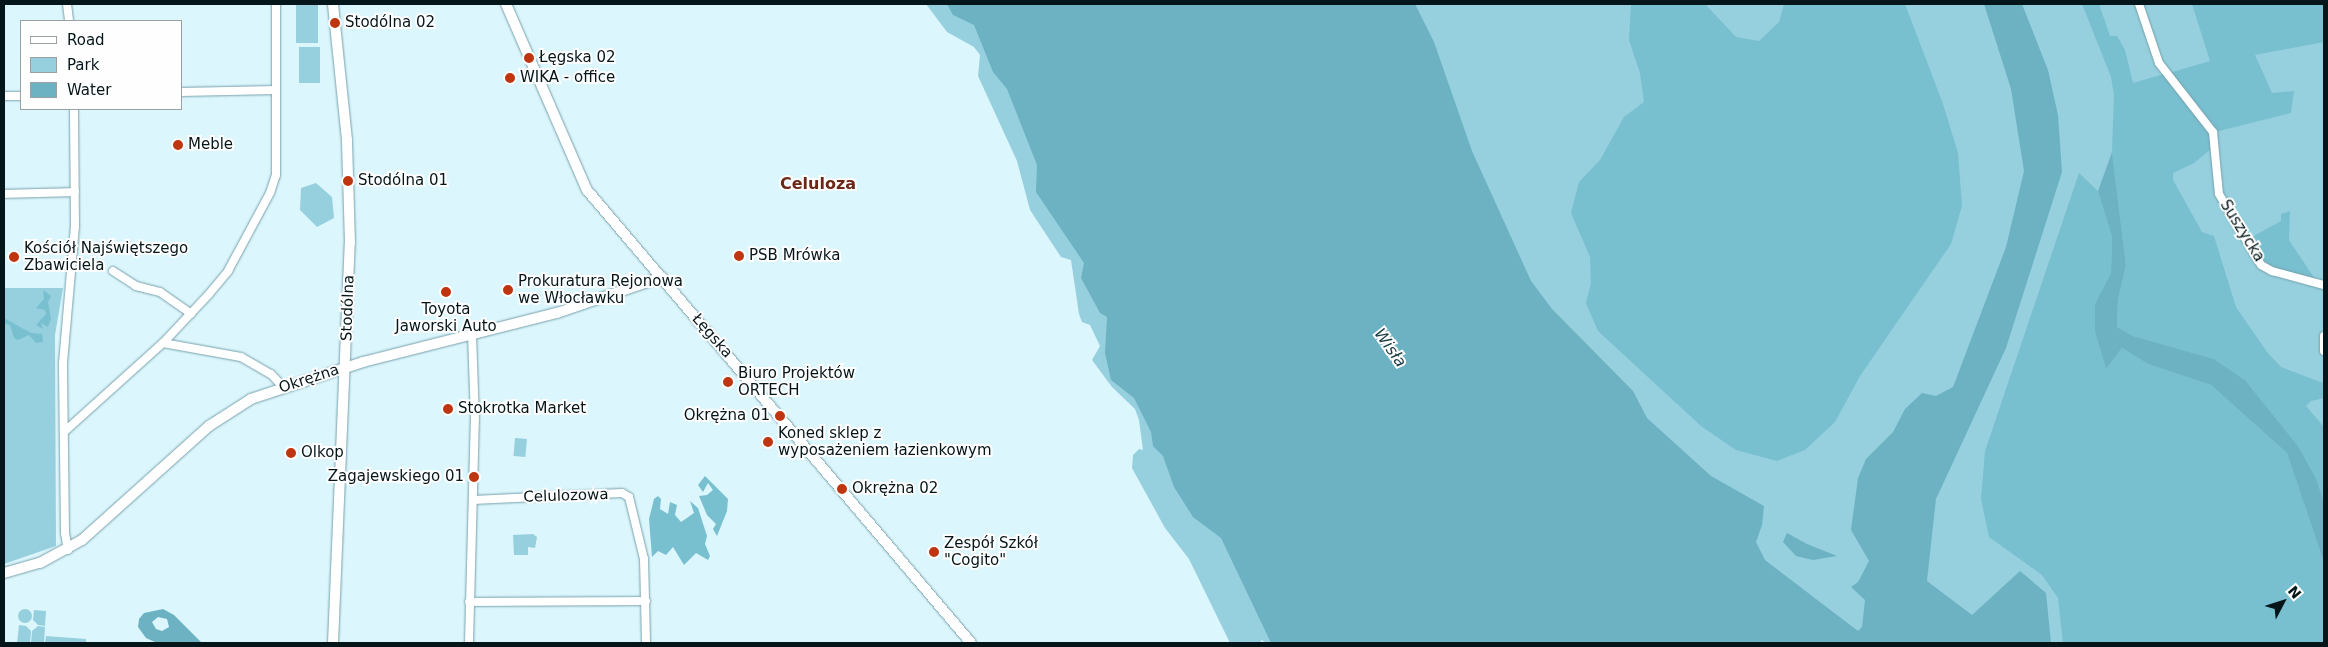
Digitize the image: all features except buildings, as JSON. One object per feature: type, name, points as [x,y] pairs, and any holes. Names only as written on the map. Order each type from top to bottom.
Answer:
[{"type":"street","points":[[67,4],[69,20]]},
{"type":"street","points":[[64,432],[163,343],[228,271],[274,185],[276,4]]},
{"type":"street","name":"Stodólna","points":[[333,4],[345,116],[350,216],[333,643]]},
{"type":"street","name":"Łęgska","points":[[506,4],[584,184],[971,643]]},
{"type":"street","name":"Suszycka","points":[[2139,4],[2159,63],[2212,129],[2219,194],[2255,257],[2262,265],[2277,273],[2324,285]]},
{"type":"street","points":[[182,92],[276,90]]},
{"type":"street","points":[[4,96],[20,96]]},
{"type":"street","points":[[68,550],[64,534],[64,348],[75,227],[74,110]]},
{"type":"street","points":[[4,194],[75,192]]},
{"type":"street","points":[[114,271],[136,286],[160,292],[191,314]]},
{"type":"street","name":"Okrężna","points":[[4,573],[29,567],[68,550],[112,516],[213,422],[241,405],[283,387],[345,367],[472,333],[557,313],[662,277]]},
{"type":"street","points":[[469,643],[473,500],[472,333]]},
{"type":"street","points":[[2324,336],[2324,351]]},
{"type":"street","points":[[163,343],[242,357],[272,374],[283,387]]},
{"type":"street","name":"Celulozowa","points":[[473,500],[626,494],[632,501],[644,559],[646,643]]},
{"type":"street","points":[[469,602],[646,601]]},
{"type":"green space","points":[[296,4],[318,4],[318,43],[296,43]]},
{"type":"green space","points":[[926,4],[2324,4],[2324,643],[1267,643],[1261,640],[1261,643],[1230,643],[1189,559],[1165,528],[1132,468],[1133,455],[1139,449],[1143,450],[1139,420],[1135,409],[1112,387],[1092,360],[1100,346],[1090,325],[1082,322],[1079,314],[1071,260],[1061,257],[1030,210],[1017,161],[978,76],[980,55],[974,47],[947,32]]},
{"type":"green space","points":[[299,47],[320,47],[320,83],[299,83]]},
{"type":"green space","points":[[316,183],[332,197],[334,218],[317,227],[300,210],[301,188]]},
{"type":"green space","points":[[4,288],[63,288],[55,335],[56,546],[4,564]]},
{"type":"green space","points":[[515,438],[527,439],[525,457],[513,456]]},
{"type":"green space","points":[[533,534],[537,537],[535,548],[528,547],[528,555],[514,555],[513,535]]},
{"type":"green space","points":[[22,609],[28,609],[32,616],[28,623],[22,623],[18,619],[18,613]]},
{"type":"green space","points":[[34,610],[46,611],[45,626],[38,625],[33,620]]},
{"type":"green space","points":[[19,625],[26,626],[31,631],[30,643],[17,643]]},
{"type":"green space","points":[[38,626],[45,627],[44,643],[31,643],[32,631]]},
{"type":"green space","points":[[46,636],[86,639],[86,643],[45,643]]},
{"type":"shaded area","points":[[1631,4],[1705,4],[1736,37],[1759,41],[1779,22],[1784,4],[1905,4],[1943,104],[1958,153],[1962,206],[1951,244],[1860,376],[1835,422],[1805,450],[1777,461],[1736,450],[1701,426],[1598,331],[1586,303],[1591,283],[1590,257],[1571,213],[1579,182],[1600,160],[1624,117],[1644,102],[1640,73],[1629,40]]},
{"type":"shaded area","points":[[2082,4],[2099,4],[2110,36],[2117,36],[2125,50],[2133,83],[2164,74],[2211,133],[2211,149],[2194,163],[2173,173],[2173,180],[2202,232],[2214,236],[2236,307],[2267,352],[2281,367],[2323,383],[2324,398],[2311,401],[2306,406],[2324,427],[2324,503],[2298,446],[2245,380],[2214,359],[2133,336],[2117,327],[2118,300],[2126,265],[2112,152],[2114,95],[2111,77]]},
{"type":"shaded area","points":[[2192,4],[2324,4],[2324,42],[2255,55],[2272,93],[2294,91],[2291,113],[2215,132],[2169,73],[2210,61]]},
{"type":"shaded area","points":[[2079,173],[2098,191],[2112,237],[2111,273],[2095,305],[2095,332],[2106,369],[2122,348],[2148,364],[2211,385],[2287,453],[2324,563],[2324,643],[2063,643],[2058,598],[2042,575],[1989,537],[1981,499],[1985,451]]},
{"type":"shaded area","points":[[2233,206],[2252,237],[2281,221],[2281,214],[2290,211],[2289,240],[2317,282],[2268,267],[2259,258]]},
{"type":"shaded area","points":[[43,290],[51,296],[48,302],[51,319],[48,327],[41,323],[43,329],[36,325],[46,314],[45,310],[36,308],[44,299]]},
{"type":"shaded area","points":[[4,318],[31,333],[42,334],[43,342],[36,343],[29,335],[18,340],[14,338],[10,325],[4,323]]},
{"type":"shaded area","points":[[705,476],[728,499],[727,511],[717,536],[713,529],[716,524],[707,515],[699,496],[707,495],[713,490],[708,483],[703,492],[698,485]]},
{"type":"shaded area","points":[[658,496],[661,499],[660,509],[668,514],[670,502],[677,505],[675,515],[681,522],[694,513],[690,501],[698,508],[707,536],[705,544],[710,556],[708,560],[696,553],[684,565],[673,547],[666,555],[658,551],[652,557],[649,519],[654,499]]},
{"type":"water","name":"Wisła","points":[[947,4],[1415,4],[1434,42],[1472,151],[1531,281],[1552,309],[1633,391],[1647,418],[1711,476],[1764,506],[1762,525],[1756,542],[1765,560],[1858,631],[1862,627],[1865,600],[1851,587],[1858,582],[1869,561],[1851,530],[1858,478],[1866,459],[1893,432],[1905,409],[1922,393],[1936,396],[1953,387],[2006,247],[2024,171],[2011,89],[1984,4],[2022,4],[2048,70],[2058,115],[2062,172],[2006,348],[1936,499],[1927,581],[1972,615],[2020,571],[2046,593],[2051,643],[1271,643],[1221,538],[1193,517],[1174,487],[1163,456],[1153,446],[1151,432],[1134,398],[1111,380],[1105,353],[1107,317],[1100,313],[1081,278],[1084,263],[1036,192],[1037,165],[1007,89],[993,72],[974,25],[953,15]]},
{"type":"water","points":[[2112,152],[2126,265],[2118,300],[2117,327],[2133,336],[2214,359],[2245,380],[2298,446],[2316,479],[2324,503],[2324,563],[2287,453],[2211,385],[2148,364],[2122,348],[2106,369],[2095,332],[2095,304],[2111,273],[2112,237],[2098,191]]},
{"type":"water","points":[[1787,533],[1807,544],[1837,556],[1813,560],[1796,556],[1783,542]]},
{"type":"water","points":[[163,609],[174,615],[202,643],[157,643],[146,638],[138,627],[139,619],[144,613]],"holes":[[[158,617],[167,619],[169,627],[162,631],[156,629],[152,622]]]},
{"type":"place","name":"Stodólna 02","points":[[335,23]]},
{"type":"place","name":"Łęgska 02","points":[[529,58]]},
{"type":"place","name":"WIKA - office","points":[[510,78]]},
{"type":"place","name":"Meble","points":[[178,145]]},
{"type":"place","name":"Stodólna 01","points":[[348,181]]},
{"type":"place","name":"PSB Mrówka","points":[[739,256]]},
{"type":"place","name":"Kościół Najświętszego Zbawiciela","points":[[14,257]]},
{"type":"place","name":"Prokuratura Rejonowa we Włocławku","points":[[508,290]]},
{"type":"place","name":"Toyota Jaworski Auto","points":[[446,292]]},
{"type":"place","name":"Biuro Projektów ORTECH","points":[[728,382]]},
{"type":"place","name":"Stokrotka Market","points":[[448,409]]},
{"type":"place","name":"Okrężna 01","points":[[780,416]]},
{"type":"place","name":"Koned sklep z wyposażeniem łazienkowym","points":[[768,442]]},
{"type":"place","name":"Olkop","points":[[291,453]]},
{"type":"place","name":"Zagajewskiego 01","points":[[474,477]]},
{"type":"place","name":"Okrężna 02","points":[[842,489]]},
{"type":"place","name":"Zespół Szkół \"Cogito\"","points":[[934,552]]},
{"type":"district","name":"Celuloza","points":[[818,184]]}]
